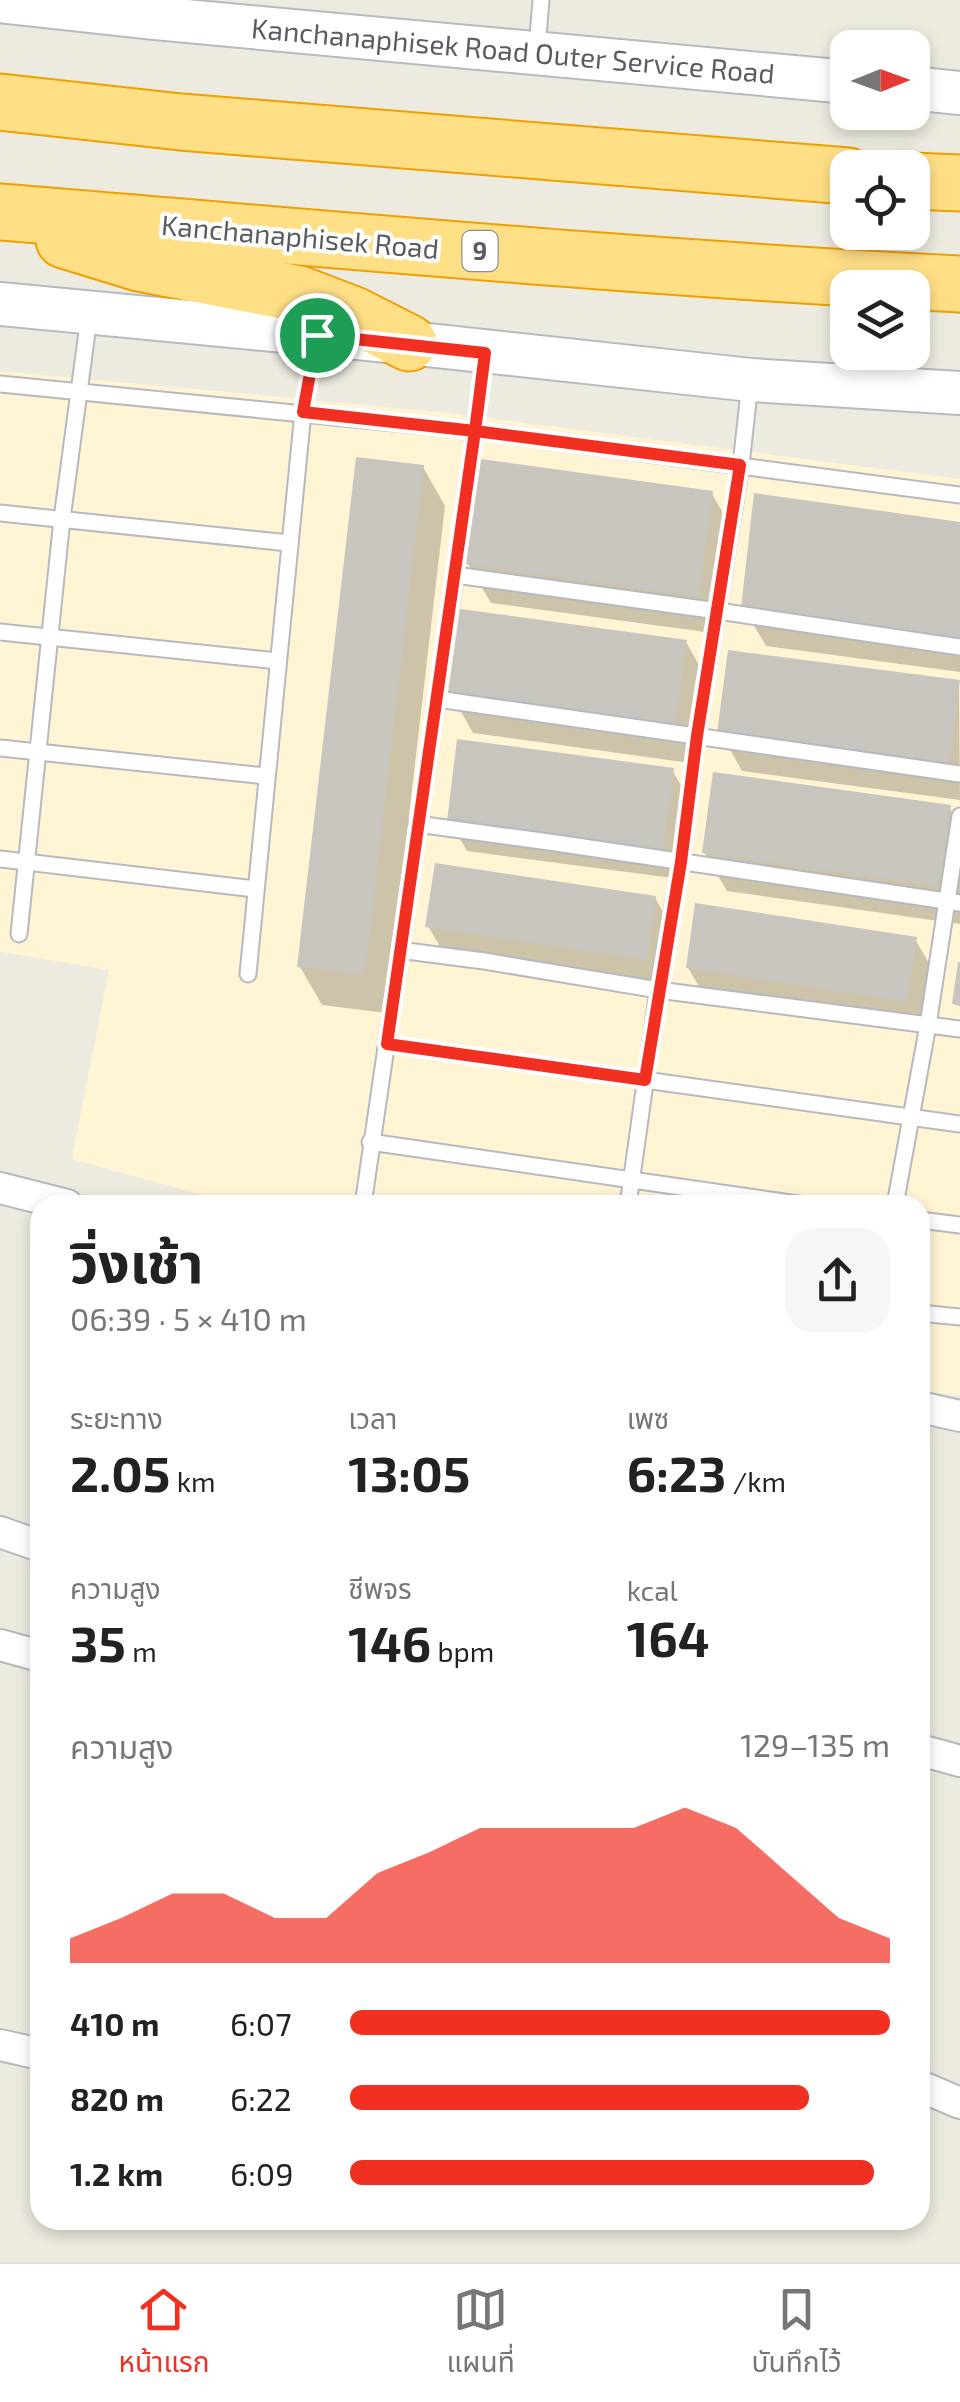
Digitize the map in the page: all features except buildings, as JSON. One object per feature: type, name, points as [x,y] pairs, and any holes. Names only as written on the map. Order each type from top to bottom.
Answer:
[{"type":"highway","points":[[0,102],[200,124],[830,175]]},
{"type":"highway","points":[[930,182],[960,183]]},
{"type":"highway","points":[[0,214],[68,242],[139,262],[299,294],[354,315],[409,344]]},
{"type":"highway","name":"Kanchanaphisek Road","points":[[0,214],[808,276],[960,284]]},
{"type":"main road","name":"Kanchanaphisek Road Outer Service Road","points":[[0,1],[154,9],[830,80]]},
{"type":"main road","points":[[930,90],[960,93]]},
{"type":"main road","points":[[0,304],[751,380],[960,393]]},
{"type":"street","points":[[0,1188],[30,1196]]},
{"type":"street","points":[[930,1409],[960,1416]]},
{"type":"street","points":[[0,1532],[30,1542]]},
{"type":"street","points":[[0,1645],[30,1653]]},
{"type":"street","points":[[930,1753],[960,1761]]},
{"type":"street","points":[[0,2046],[30,2052]]},
{"type":"street","points":[[930,2090],[960,2103]]},
{"type":"lane","points":[[537,52],[541,0]]},
{"type":"lane","points":[[18,934],[48,638],[89,314]]},
{"type":"lane","points":[[248,974],[303,412],[317,335]]},
{"type":"lane","points":[[364,1195],[485,353]]},
{"type":"lane","points":[[629,1195],[751,380]]},
{"type":"lane","points":[[0,384],[475,431],[960,495]]},
{"type":"lane","points":[[0,512],[289,543]]},
{"type":"lane","points":[[455,575],[960,646]]},
{"type":"lane","points":[[0,632],[278,661]]},
{"type":"lane","points":[[437,699],[960,774]]},
{"type":"lane","points":[[0,748],[266,776]]},
{"type":"lane","points":[[897,1195],[953,902],[960,816]]},
{"type":"lane","points":[[417,824],[953,902]]},
{"type":"lane","points":[[0,858],[255,889]]},
{"type":"lane","points":[[399,950],[658,990],[960,1029]]},
{"type":"lane","points":[[387,1044],[960,1124]]},
{"type":"lane","points":[[370,1142],[735,1195]]},
{"type":"lane","points":[[930,1221],[960,1225]]},
{"type":"lane","points":[[930,1313],[960,1317]]},
{"type":"shaded area","points":[[0,371],[440,412],[960,479],[960,1395],[930,1393],[930,1195],[202,1195],[72,1159],[109,970],[0,952]]},
{"type":"route","points":[[317,335],[303,412],[475,431],[387,1044],[645,1080],[740,465],[475,431],[485,353],[317,335]]}]
